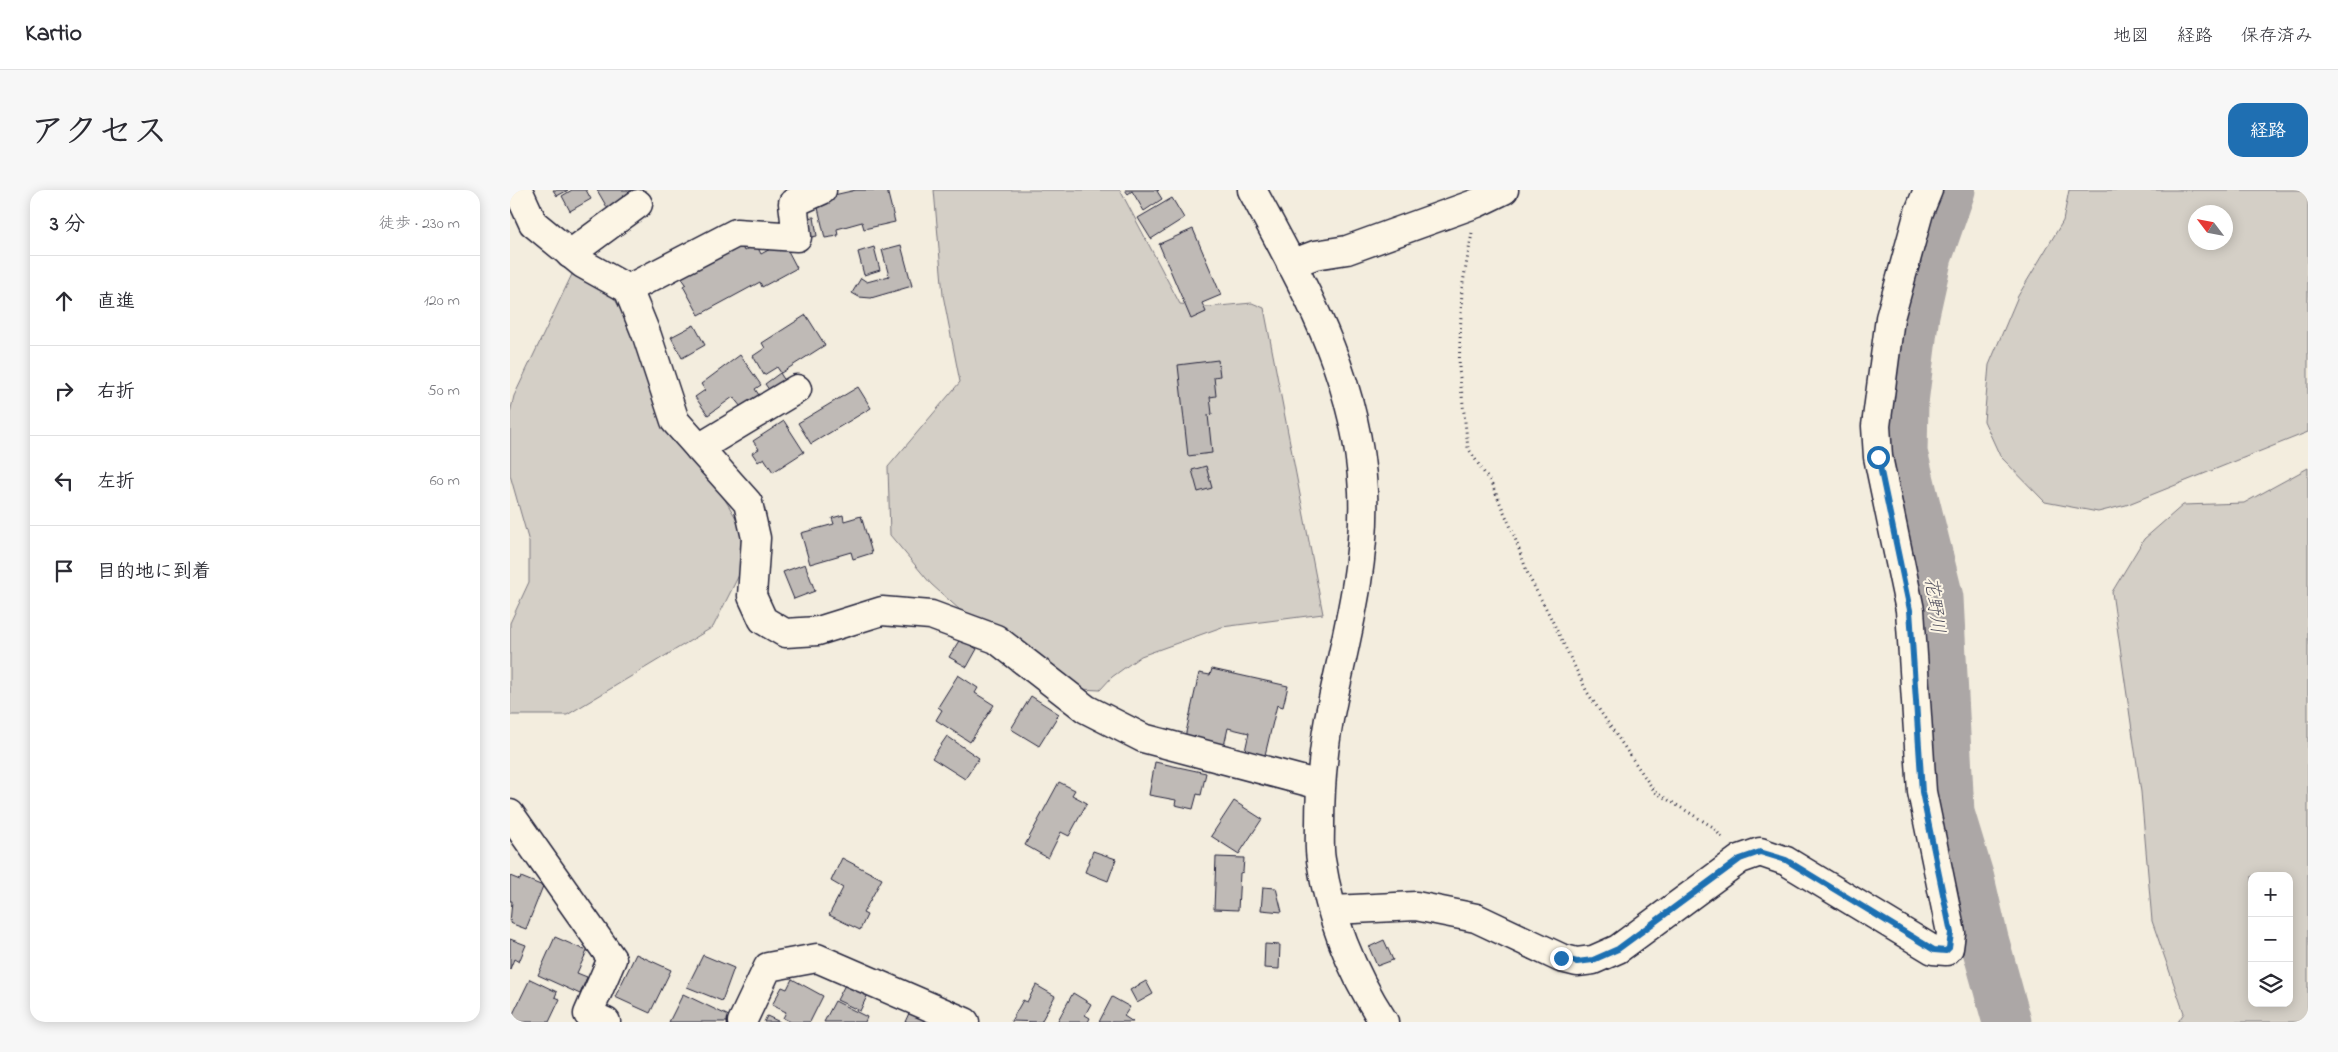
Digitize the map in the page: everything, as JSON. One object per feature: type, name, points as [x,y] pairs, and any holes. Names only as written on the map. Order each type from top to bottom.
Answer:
[{"type":"street","points":[[518,190],[533,223],[583,264],[628,289],[648,336],[674,421],[748,503],[756,538],[752,596],[763,620],[785,633],[818,631],[882,611],[931,615],[996,639],[1086,710],[1143,738],[1320,785]]},
{"type":"street","points":[[628,289],[736,233],[796,237],[793,203],[822,190]]},
{"type":"street","points":[[1252,190],[1322,325],[1344,380],[1356,433],[1363,491],[1363,548],[1349,630],[1332,701],[1320,785],[1320,858],[1333,910],[1351,966],[1384,1022]]},
{"type":"street","points":[[1291,264],[1316,255],[1347,250],[1477,203],[1504,190]]},
{"type":"street","points":[[1333,910],[1416,906],[1476,918],[1561,958],[1577,962],[1593,960],[1618,949],[1740,859],[1760,852],[1786,860],[1934,950],[1946,951],[1951,945],[1951,933],[1922,792],[1910,610],[1878,457],[1876,426],[1890,318],[1919,212],[1928,190]]},
{"type":"street","points":[[570,254],[638,204]]},
{"type":"street","points":[[700,448],[797,390]]},
{"type":"street","points":[[511,820],[612,959],[592,1019]]},
{"type":"street","points":[[742,1022],[768,967],[817,958],[965,1022]]},
{"type":"path","points":[[1477,203],[1462,288],[1459,369],[1468,448],[1492,484],[1512,530],[1529,578],[1549,614],[1587,692],[1655,792],[1713,827],[1740,859]]},
{"type":"shaded area","points":[[934,190],[1120,190],[1180,304],[1208,307],[1252,303],[1264,308],[1323,614],[1222,627],[1141,656],[1112,677],[1100,690],[1078,689],[1016,636],[960,610],[931,584],[890,535],[888,467],[960,382],[943,295]]},
{"type":"shaded area","points":[[2069,190],[2308,190],[2308,432],[2126,505],[2098,512],[2045,502],[2000,456],[1984,421],[1989,365],[2018,296],[2063,221]]},
{"type":"shaded area","points":[[575,268],[614,298],[629,323],[715,483],[739,523],[744,565],[713,627],[567,715],[510,715],[510,623],[529,582],[529,542],[510,475],[510,413],[514,396]]},
{"type":"shaded area","points":[[2308,468],[2308,1022],[2178,1022],[2184,1013],[2152,921],[2141,792],[2112,592],[2144,539],[2183,505],[2244,503]]},
{"type":"building","points":[[553,190],[568,190],[557,196]]},
{"type":"building","points":[[572,190],[586,190],[591,199],[570,211],[562,196]]},
{"type":"building","points":[[597,190],[640,190],[640,191],[608,209]]},
{"type":"building","points":[[856,190],[887,190],[895,222],[864,229],[862,222],[837,229],[838,236],[825,238],[816,199]]},
{"type":"building","points":[[1125,190],[1159,190],[1157,191],[1162,199],[1144,211],[1132,191],[1128,194]]},
{"type":"building","points":[[1172,198],[1184,218],[1151,239],[1138,218]]},
{"type":"building","points":[[814,217],[817,236],[806,238],[803,218]]},
{"type":"building","points":[[1193,229],[1221,295],[1202,303],[1206,312],[1191,319],[1159,244]]},
{"type":"building","points":[[756,244],[761,254],[776,246],[779,251],[786,247],[797,268],[762,287],[760,282],[699,315],[683,286],[686,284],[681,277],[741,245],[744,251]]},
{"type":"building","points":[[901,245],[912,286],[871,298],[859,297],[852,293],[861,278],[867,282],[889,276],[882,250]]},
{"type":"building","points":[[874,247],[880,270],[864,275],[858,252]]},
{"type":"building","points":[[806,315],[825,345],[781,373],[777,367],[764,375],[753,356],[765,348],[762,343]]},
{"type":"building","points":[[694,325],[705,345],[682,358],[671,337]]},
{"type":"building","points":[[740,355],[761,385],[755,389],[759,395],[741,407],[733,397],[708,415],[695,397],[705,390],[701,384]]},
{"type":"building","points":[[1218,360],[1220,376],[1214,377],[1216,396],[1210,397],[1212,414],[1208,415],[1212,453],[1188,456],[1178,365]]},
{"type":"building","points":[[780,373],[787,384],[772,394],[765,384]]},
{"type":"building","points":[[858,387],[871,408],[811,444],[798,423]]},
{"type":"building","points":[[784,421],[804,452],[773,472],[764,458],[758,462],[752,453],[759,449],[753,441]]},
{"type":"building","points":[[1206,466],[1212,488],[1198,492],[1192,470]]},
{"type":"building","points":[[843,515],[844,521],[861,516],[872,553],[853,559],[851,552],[810,564],[801,533],[834,524],[832,518]]},
{"type":"building","points":[[805,564],[815,591],[794,599],[783,572]]},
{"type":"building","points":[[960,639],[977,649],[967,667],[949,657]]},
{"type":"building","points":[[1212,669],[1288,686],[1283,707],[1277,705],[1265,755],[1245,751],[1249,733],[1228,728],[1224,746],[1185,737],[1199,673],[1210,675]]},
{"type":"building","points":[[958,675],[978,688],[975,693],[994,705],[970,742],[936,720],[942,710],[938,707]]},
{"type":"building","points":[[1031,696],[1059,714],[1039,746],[1011,729]]},
{"type":"building","points":[[947,736],[979,758],[965,779],[932,758]]},
{"type":"building","points":[[1155,762],[1206,773],[1201,795],[1197,794],[1193,809],[1175,805],[1176,800],[1149,795]]},
{"type":"building","points":[[1059,782],[1075,790],[1072,795],[1087,803],[1069,836],[1061,832],[1048,858],[1025,845]]},
{"type":"building","points":[[1234,801],[1262,819],[1239,854],[1211,836]]},
{"type":"building","points":[[1093,851],[1116,859],[1108,881],[1085,872]]},
{"type":"building","points":[[1216,857],[1244,858],[1243,872],[1240,873],[1238,910],[1214,909]]},
{"type":"building","points":[[842,858],[882,879],[863,913],[867,915],[860,930],[829,915],[843,888],[831,881]]},
{"type":"building","points":[[510,876],[520,880],[521,877],[543,886],[526,929],[510,923],[512,901],[510,901]]},
{"type":"building","points":[[1263,887],[1276,888],[1282,912],[1261,910]]},
{"type":"building","points":[[555,937],[587,951],[577,973],[587,977],[580,994],[538,975]]},
{"type":"building","points":[[510,939],[526,945],[519,962],[514,959],[510,969]]},
{"type":"building","points":[[1384,940],[1393,960],[1377,966],[1369,947]]},
{"type":"building","points":[[1265,944],[1280,945],[1279,969],[1264,968]]},
{"type":"building","points":[[636,954],[671,970],[650,1013],[615,997]]},
{"type":"building","points":[[703,955],[734,968],[722,1001],[687,987]]},
{"type":"building","points":[[530,979],[557,992],[555,997],[560,999],[549,1022],[519,1022],[511,1018]]},
{"type":"building","points":[[792,979],[823,996],[810,1022],[791,1022],[783,1018],[786,1012],[772,1005],[782,987],[787,989]]},
{"type":"building","points":[[1146,981],[1153,994],[1137,1003],[1130,990]]},
{"type":"building","points":[[846,983],[868,994],[860,1011],[837,1000]]},
{"type":"building","points":[[1036,985],[1055,996],[1041,1022],[1011,1021],[1023,1000],[1027,1002]]},
{"type":"building","points":[[1073,993],[1091,1004],[1085,1015],[1090,1018],[1088,1022],[1057,1022]]},
{"type":"building","points":[[683,994],[731,1017],[729,1022],[669,1022]]},
{"type":"building","points":[[1112,997],[1130,1007],[1124,1016],[1133,1022],[1099,1022]]},
{"type":"building","points":[[835,1001],[867,1017],[865,1022],[824,1022]]},
{"type":"building","points":[[910,1011],[928,1020],[927,1022],[905,1022]]},
{"type":"building","points":[[767,1016],[780,1022],[764,1022]]},
{"type":"waterway","name":"花野川","points":[[1951,190],[1928,256],[1915,314],[1904,402],[1903,453],[1939,598],[1950,813],[1970,879],[2007,1022]]},
{"type":"route","points":[[1561,958],[1577,962],[1593,960],[1618,949],[1740,859],[1760,852],[1786,860],[1934,950],[1946,951],[1951,945],[1951,933],[1922,792],[1910,610],[1878,457]]}]
